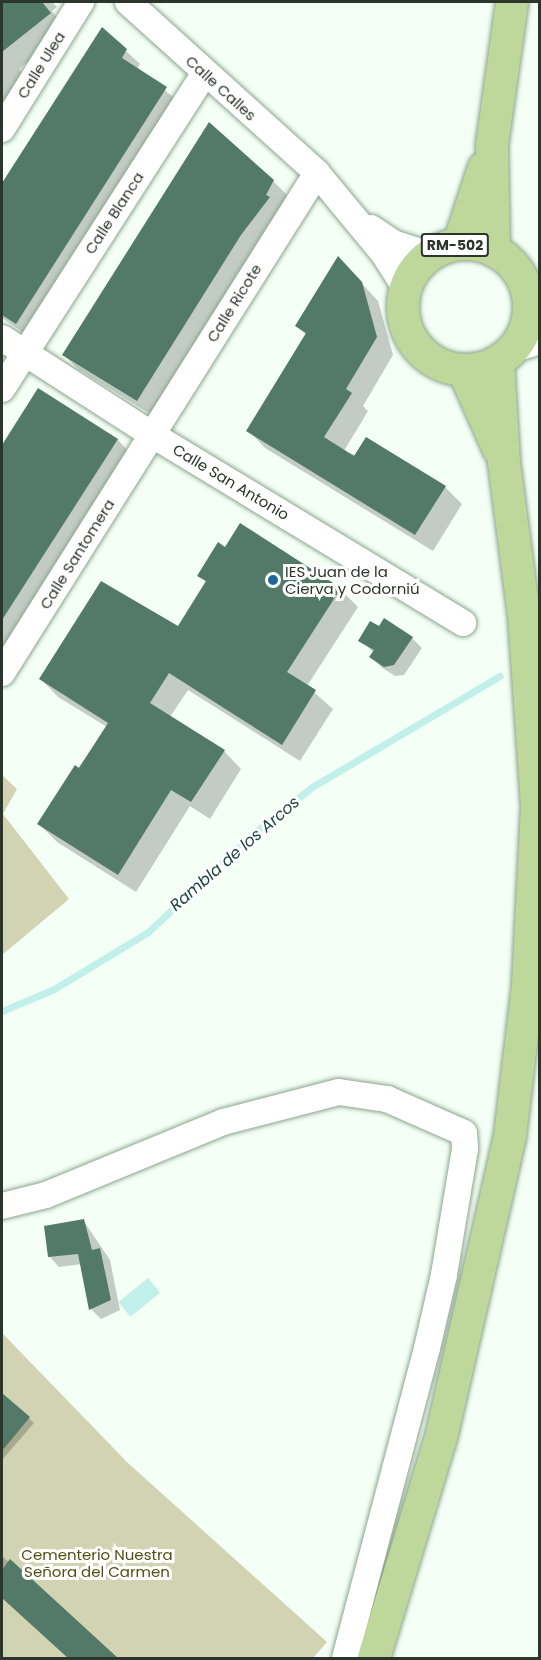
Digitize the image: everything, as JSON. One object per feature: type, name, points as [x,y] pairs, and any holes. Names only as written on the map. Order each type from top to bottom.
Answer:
[{"type":"main road","name":"RM-502","points":[[494,251],[492,145],[512,2]]},
{"type":"main road","name":"RM-502","points":[[459,244],[492,145]]},
{"type":"main road","name":"RM-502","points":[[374,1659],[441,1437],[510,1136],[528,984],[537,806],[524,616],[504,462],[517,351],[534,303],[522,279],[494,251],[459,244],[431,255],[419,265],[406,289],[403,314],[417,347],[430,360],[464,371]]},
{"type":"main road","points":[[504,462],[476,406],[464,371],[517,351]]},
{"type":"street","name":"Calle Ulea","points":[[2,129],[81,2]]},
{"type":"street","name":"Calle Calles","points":[[128,2],[204,74],[317,173],[384,254],[406,289]]},
{"type":"street","name":"Calle Blanca","points":[[2,389],[204,74]]},
{"type":"street","name":"Calle Ricote","points":[[151,434],[317,173]]},
{"type":"street","points":[[350,214],[393,243],[431,255]]},
{"type":"street","name":"Calle San Antonio","points":[[2,338],[151,434],[463,623]]},
{"type":"street","name":"Calle Santomera","points":[[2,673],[151,434]]},
{"type":"street","points":[[2,1206],[46,1194],[223,1122],[339,1092],[387,1100],[464,1133],[449,1241],[427,1348],[345,1659]]},
{"type":"green space","points":[[2,775],[17,789],[3,814],[69,899],[2,955]]},
{"type":"green space","name":"Cementerio Nuestra Señora del Carmen","points":[[2,1333],[128,1463],[327,1642],[313,1658],[2,1658]]},
{"type":"water","points":[[148,1278],[160,1293],[130,1317],[118,1302]]},
{"type":"building","points":[[2,2],[42,2],[51,13],[2,52]]},
{"type":"building","points":[[102,27],[127,49],[122,58],[167,87],[16,324],[2,315],[2,183]]},
{"type":"building","points":[[209,122],[274,180],[266,195],[270,197],[241,235],[137,401],[62,355]]},
{"type":"building","points":[[338,256],[362,282],[377,337],[346,389],[352,393],[324,437],[354,456],[366,437],[446,486],[415,535],[246,431],[306,333],[295,326]]},
{"type":"building","points":[[38,388],[118,439],[2,620],[2,445]]},
{"type":"building","points":[[240,523],[341,588],[287,672],[316,690],[282,745],[169,673],[150,703],[225,750],[191,802],[171,790],[118,875],[37,824],[75,765],[79,768],[108,723],[39,679],[101,581],[178,626],[206,581],[197,576],[218,542],[225,547]]},
{"type":"building","points":[[384,618],[413,637],[394,665],[384,667],[369,657],[374,650],[358,641],[370,621],[379,626]]},
{"type":"building","points":[[84,1219],[92,1250],[100,1248],[111,1300],[89,1310],[78,1254],[48,1257],[44,1226]]},
{"type":"building","points":[[2,1393],[30,1417],[2,1451]]},
{"type":"building","points":[[10,1559],[119,1659],[69,1659],[2,1598],[2,1570]]},
{"type":"waterway","name":"Rambla de los Arcos","points":[[2,1011],[54,989],[148,932],[255,832],[312,787],[500,676]]},
{"type":"place","name":"IES Juan de la Cierva y Codorniú","points":[[273,580]]}]
